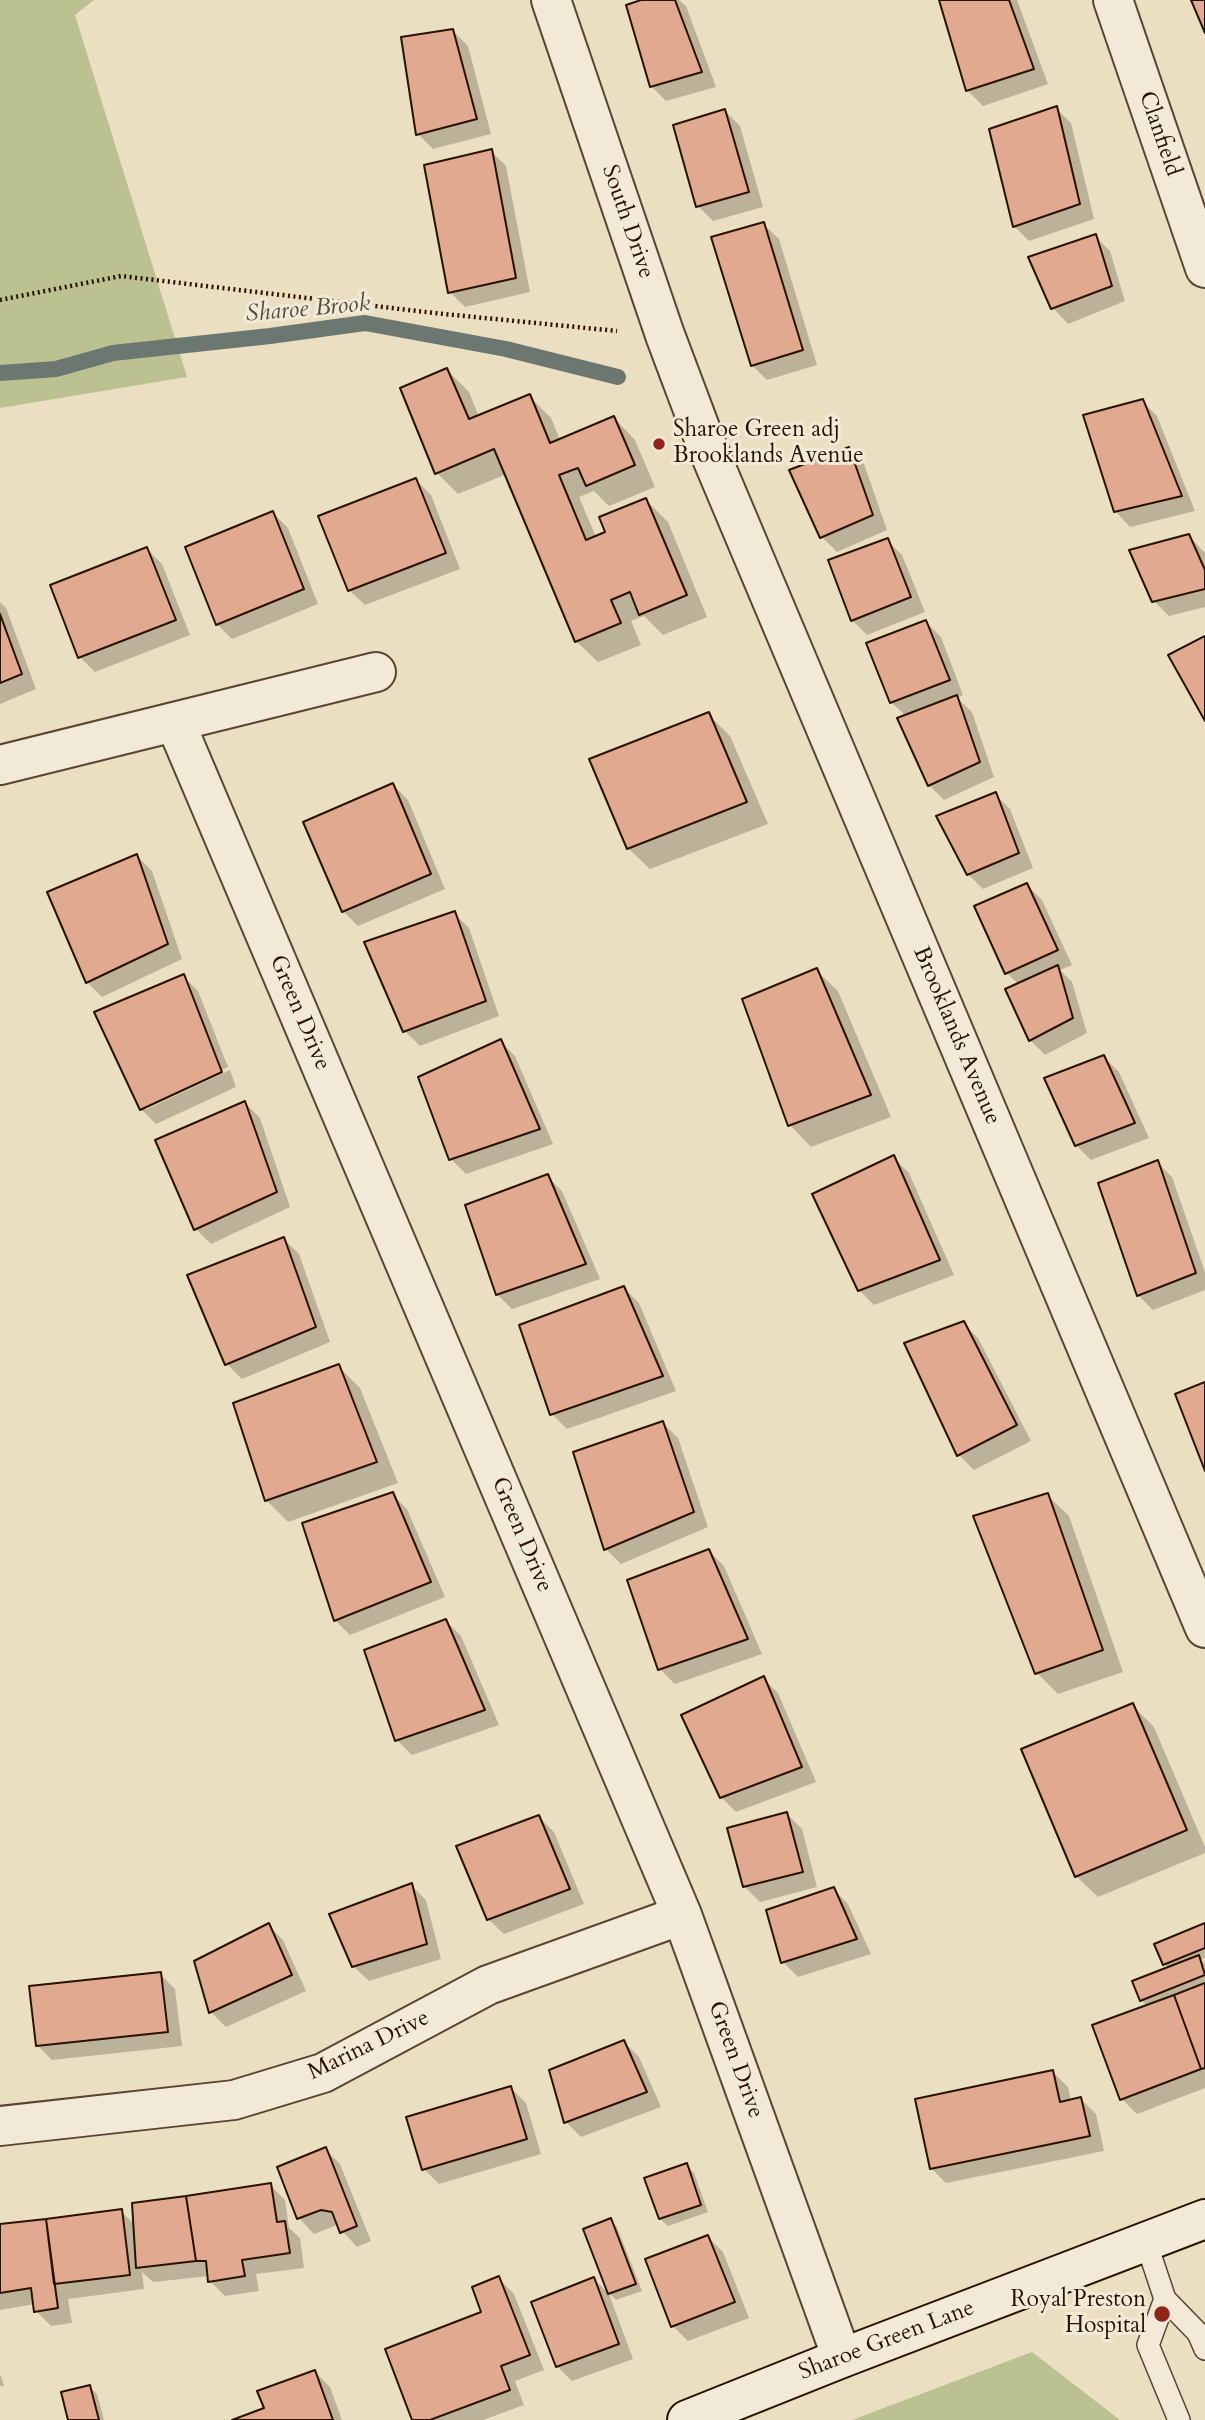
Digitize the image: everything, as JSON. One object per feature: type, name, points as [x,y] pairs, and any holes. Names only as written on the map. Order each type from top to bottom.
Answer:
[{"type":"street","name":"South Drive","points":[[551,0],[665,335],[706,444]]},
{"type":"street","name":"Clanfield","points":[[1113,0],[1205,268]]},
{"type":"street","name":"Brooklands Avenue","points":[[706,444],[1205,1628]]},
{"type":"street","points":[[0,765],[376,672]]},
{"type":"street","name":"Green Drive","points":[[175,722],[682,1915],[842,2358]]},
{"type":"street","name":"Marina Drive","points":[[0,2126],[234,2100],[323,2073],[488,1985],[682,1915]]},
{"type":"street","name":"Sharoe Green Lane","points":[[687,2420],[1205,2219]]},
{"type":"lane","points":[[1146,2242],[1165,2299],[1198,2333],[1205,2349]]},
{"type":"lane","points":[[1165,2299],[1148,2345],[1179,2420]]},
{"type":"path","points":[[0,300],[121,276],[434,313],[665,335]]},
{"type":"green space","points":[[0,0],[94,0],[75,15],[187,377],[0,408]]},
{"type":"green space","points":[[1032,2352],[1120,2420],[852,2420]]},
{"type":"building","points":[[641,0],[675,0],[702,72],[650,87],[626,5]]},
{"type":"building","points":[[939,0],[1009,0],[1034,69],[966,91]]},
{"type":"building","points":[[1191,0],[1205,0],[1205,33]]},
{"type":"building","points":[[453,29],[477,119],[416,135],[401,37]]},
{"type":"building","points":[[1057,106],[1080,204],[1013,227],[989,129]]},
{"type":"building","points":[[725,109],[749,192],[696,207],[673,125]]},
{"type":"building","points":[[492,149],[516,278],[448,293],[424,165]]},
{"type":"building","points":[[764,222],[803,350],[751,366],[711,237]]},
{"type":"building","points":[[1096,234],[1112,286],[1051,309],[1028,257]]},
{"type":"building","points":[[447,368],[469,419],[530,394],[550,443],[614,416],[635,465],[586,486],[578,468],[559,475],[586,540],[605,532],[599,517],[646,498],[687,595],[639,615],[630,592],[611,600],[621,623],[575,642],[494,449],[435,474],[400,388]]},
{"type":"building","points":[[1143,399],[1182,496],[1114,512],[1083,415]]},
{"type":"building","points":[[849,447],[873,515],[820,538],[789,470]]},
{"type":"building","points":[[416,478],[446,553],[348,591],[318,516]]},
{"type":"building","points":[[273,511],[304,589],[216,625],[185,547]]},
{"type":"building","points":[[1189,534],[1205,570],[1205,589],[1152,602],[1129,550]]},
{"type":"building","points":[[888,538],[911,597],[851,621],[828,560]]},
{"type":"building","points":[[147,547],[176,620],[78,658],[50,585]]},
{"type":"building","points":[[0,614],[22,674],[0,683]]},
{"type":"building","points":[[926,620],[950,680],[890,703],[866,643]]},
{"type":"building","points":[[1205,636],[1205,721],[1168,655]]},
{"type":"building","points":[[957,695],[980,762],[928,786],[897,718]]},
{"type":"building","points":[[709,712],[747,802],[627,849],[589,759]]},
{"type":"building","points":[[393,783],[431,874],[342,912],[303,822]]},
{"type":"building","points":[[996,792],[1019,853],[967,875],[936,816]]},
{"type":"building","points":[[137,854],[168,944],[86,983],[47,892]]},
{"type":"building","points":[[1027,883],[1058,950],[1005,974],[974,906]]},
{"type":"building","points":[[455,911],[486,1001],[403,1032],[364,942]]},
{"type":"building","points":[[1058,965],[1073,1018],[1029,1041],[1005,989]]},
{"type":"building","points":[[817,968],[871,1095],[788,1126],[742,999]]},
{"type":"building","points":[[184,974],[222,1072],[140,1110],[94,1012]]},
{"type":"building","points":[[501,1039],[540,1129],[449,1160],[418,1077]]},
{"type":"building","points":[[1104,1055],[1135,1123],[1075,1146],[1044,1078]]},
{"type":"building","points":[[245,1101],[277,1192],[194,1230],[155,1140]]},
{"type":"building","points":[[894,1155],[940,1260],[858,1291],[812,1194]]},
{"type":"building","points":[[1158,1160],[1196,1273],[1137,1296],[1098,1183]]},
{"type":"building","points":[[548,1174],[586,1264],[496,1295],[465,1205]]},
{"type":"building","points":[[284,1237],[316,1327],[225,1365],[187,1275]]},
{"type":"building","points":[[624,1286],[663,1376],[550,1415],[519,1325]]},
{"type":"building","points":[[964,1321],[1017,1425],[957,1456],[904,1343]]},
{"type":"building","points":[[339,1364],[377,1462],[265,1501],[233,1403]]},
{"type":"building","points":[[1205,1382],[1205,1471],[1175,1394]]},
{"type":"building","points":[[663,1421],[694,1512],[604,1550],[573,1452]]},
{"type":"building","points":[[393,1492],[431,1582],[334,1621],[302,1523]]},
{"type":"building","points":[[1048,1493],[1103,1650],[1035,1674],[973,1516]]},
{"type":"building","points":[[709,1549],[748,1639],[658,1670],[627,1580]]},
{"type":"building","points":[[446,1619],[485,1710],[395,1741],[364,1650]]},
{"type":"building","points":[[764,1676],[802,1767],[720,1798],[681,1715]]},
{"type":"building","points":[[1133,1703],[1187,1830],[1075,1877],[1021,1749]]},
{"type":"building","points":[[787,1812],[803,1872],[743,1887],[727,1828]]},
{"type":"building","points":[[539,1815],[570,1889],[487,1920],[456,1846]]},
{"type":"building","points":[[412,1883],[427,1944],[352,1967],[329,1914]]},
{"type":"building","points":[[834,1887],[857,1939],[781,1963],[766,1910]]},
{"type":"building","points":[[269,1923],[292,1975],[209,2013],[194,1961]]},
{"type":"building","points":[[1205,1923],[1205,1948],[1163,1965],[1154,1944]]},
{"type":"building","points":[[1199,1955],[1205,1975],[1140,2001],[1132,1981]]},
{"type":"building","points":[[161,1972],[168,2032],[36,2046],[29,1986]]},
{"type":"building","points":[[1205,1983],[1205,2068],[1201,2069],[1174,1995]]},
{"type":"building","points":[[1174,1995],[1201,2069],[1120,2100],[1092,2025]]},
{"type":"building","points":[[624,2040],[647,2092],[564,2123],[549,2070]]},
{"type":"building","points":[[1053,2070],[1060,2102],[1081,2097],[1090,2136],[930,2169],[915,2099]]},
{"type":"building","points":[[511,2086],[527,2139],[422,2170],[406,2117]]},
{"type":"building","points":[[326,2147],[357,2226],[340,2233],[332,2212],[321,2210],[297,2219],[277,2167]]},
{"type":"building","points":[[687,2163],[701,2205],[659,2219],[644,2178]]},
{"type":"building","points":[[271,2183],[277,2222],[285,2221],[290,2253],[242,2260],[245,2276],[208,2282],[206,2261],[196,2261],[186,2196]]},
{"type":"building","points":[[186,2196],[196,2261],[136,2268],[132,2203]]},
{"type":"building","points":[[122,2209],[130,2275],[54,2284],[46,2219]]},
{"type":"building","points":[[611,2218],[636,2284],[608,2294],[583,2229]]},
{"type":"building","points":[[46,2219],[58,2308],[34,2312],[31,2288],[0,2293],[0,2224]]},
{"type":"building","points":[[708,2235],[735,2302],[671,2327],[645,2259]]},
{"type":"building","points":[[499,2276],[530,2355],[501,2366],[510,2390],[430,2420],[412,2420],[385,2349],[481,2312],[472,2287]]},
{"type":"building","points":[[594,2277],[619,2344],[556,2367],[531,2302]]},
{"type":"building","points":[[315,2370],[333,2420],[232,2420],[264,2408],[257,2391]]},
{"type":"building","points":[[90,2385],[99,2420],[68,2420],[61,2392]]},
{"type":"waterway","name":"Sharoe Brook","points":[[0,373],[56,369],[113,353],[365,323],[506,349],[618,377]]},
{"type":"place","name":"Sharoe Green adj Brooklands Avenue","points":[[659,444]]},
{"type":"place","name":"Royal Preston Hospital","points":[[1162,2314]]}]
